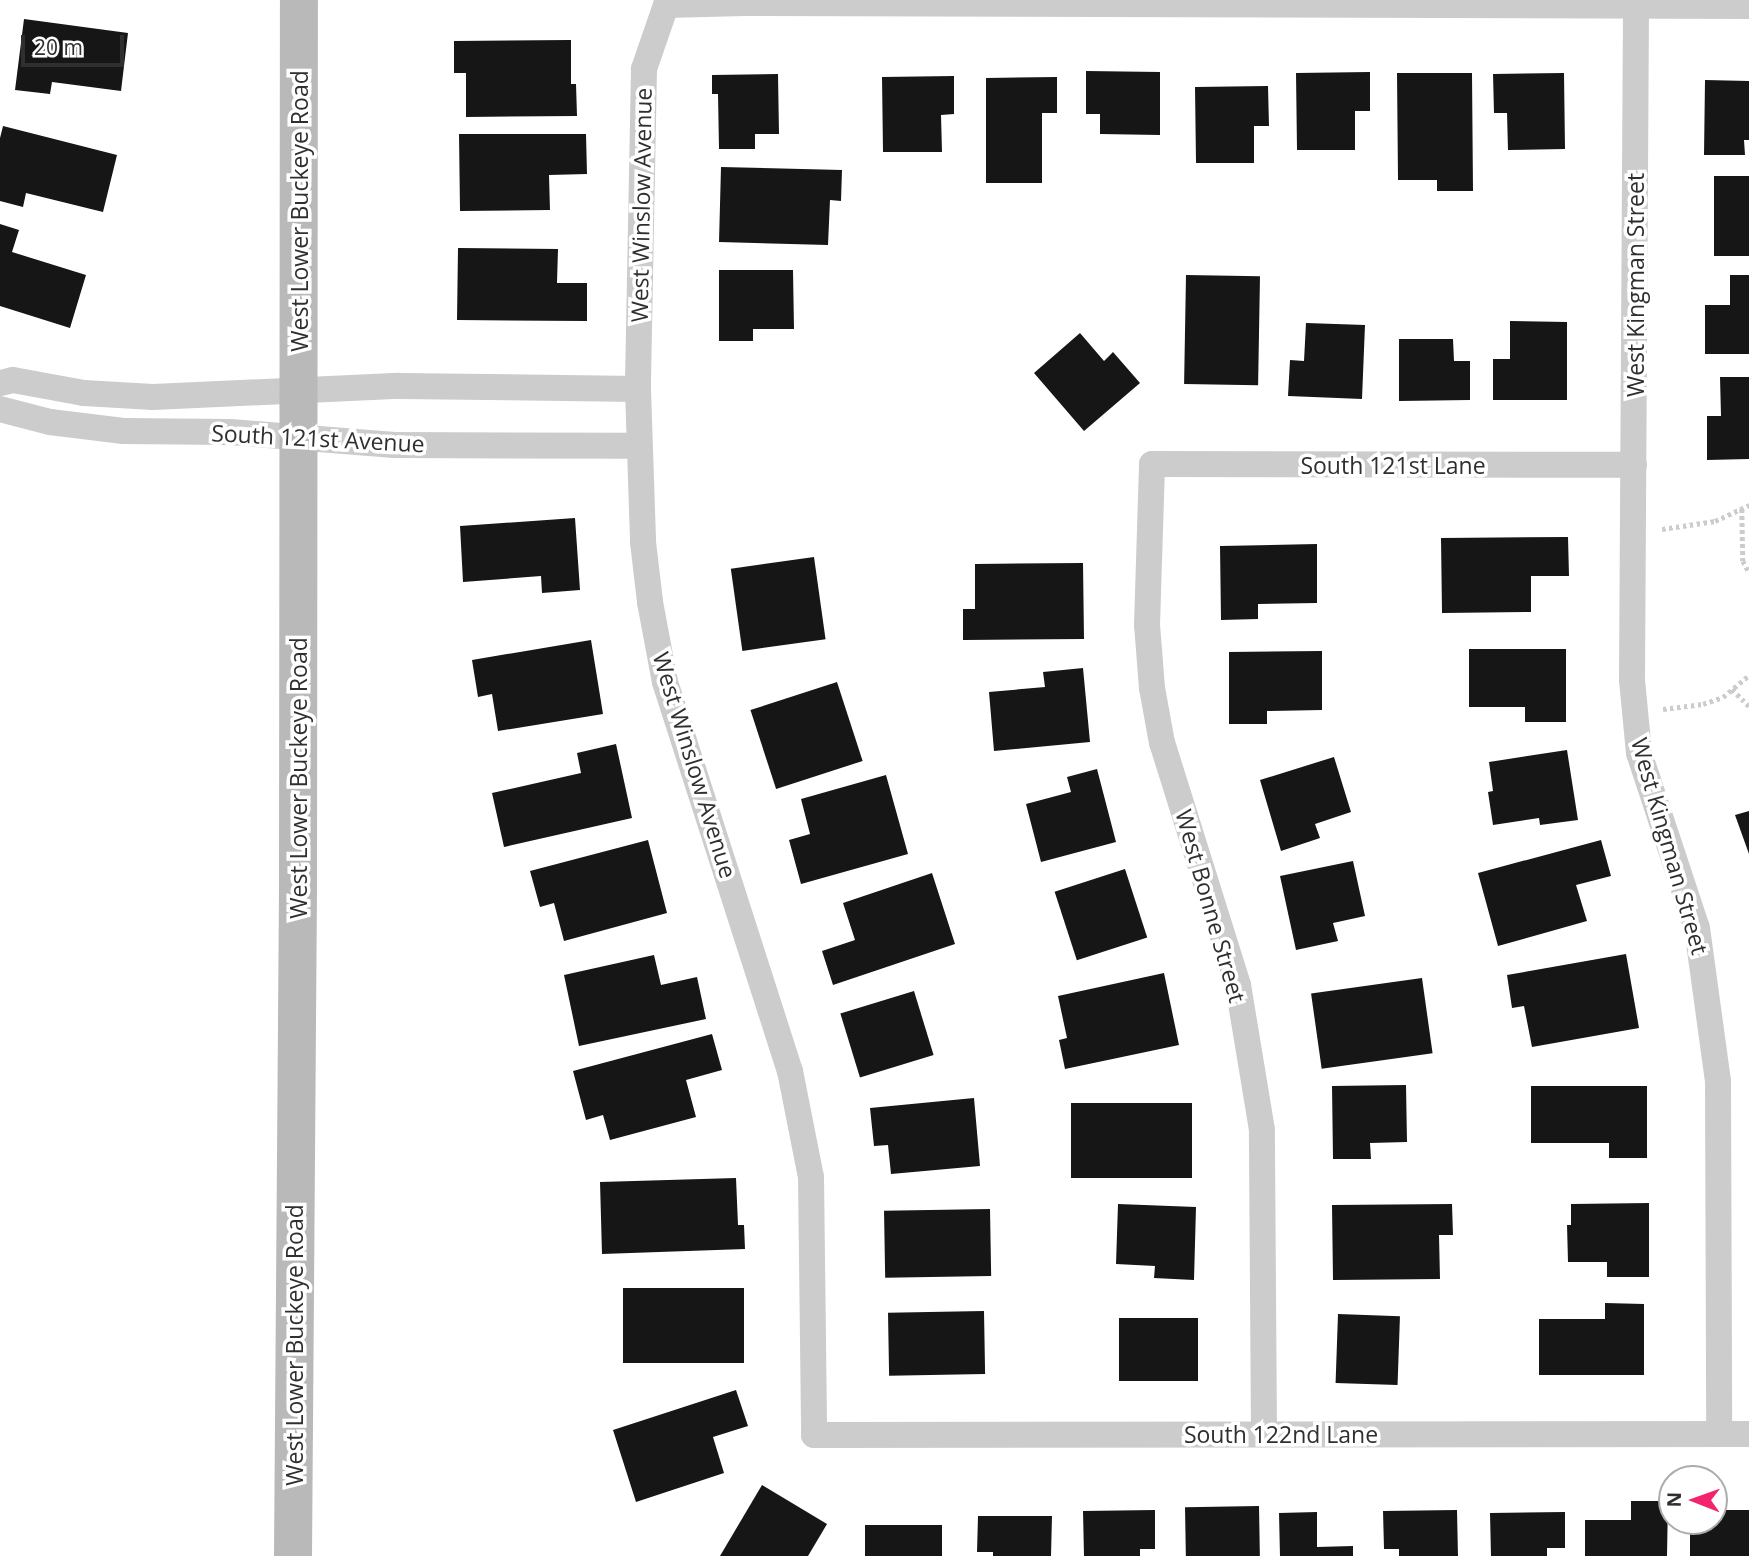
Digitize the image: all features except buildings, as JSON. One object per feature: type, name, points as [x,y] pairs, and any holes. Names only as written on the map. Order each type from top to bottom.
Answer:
[{"type":"main road","name":"West Lower Buckeye Road","points":[[293,1556],[299,0]]},
{"type":"street","name":"West Winslow Avenue","points":[[814,1435],[811,1177],[790,1071],[666,682],[650,602],[643,542],[638,389],[644,69],[666,5],[1636,6]]},
{"type":"street","points":[[1636,6],[1749,6]]},
{"type":"street","name":"West Kingman Street","points":[[1636,6],[1632,680],[1639,753],[1698,928],[1717,1082],[1719,1434]]},
{"type":"street","name":"South 121st Avenue","points":[[0,383],[13,380],[84,393],[153,397],[399,386],[638,389]]},
{"type":"street","name":"South 121st Avenue","points":[[0,409],[89,428],[230,432],[394,445],[639,446]]},
{"type":"street","name":"South 121st Lane","points":[[1152,464],[1634,465]]},
{"type":"street","name":"West Bonne Street","points":[[1152,464],[1147,625],[1152,688],[1162,743],[1238,985],[1262,1130],[1264,1434]]},
{"type":"street","name":"South 122nd Lane","points":[[814,1435],[1749,1434]]},
{"type":"path","points":[[1633,530],[1693,526],[1723,518],[1749,505]]},
{"type":"path","points":[[1742,509],[1742,561],[1749,572]]},
{"type":"path","points":[[1635,711],[1703,704],[1723,697],[1749,675]]},
{"type":"path","points":[[1732,689],[1749,706]]}]
